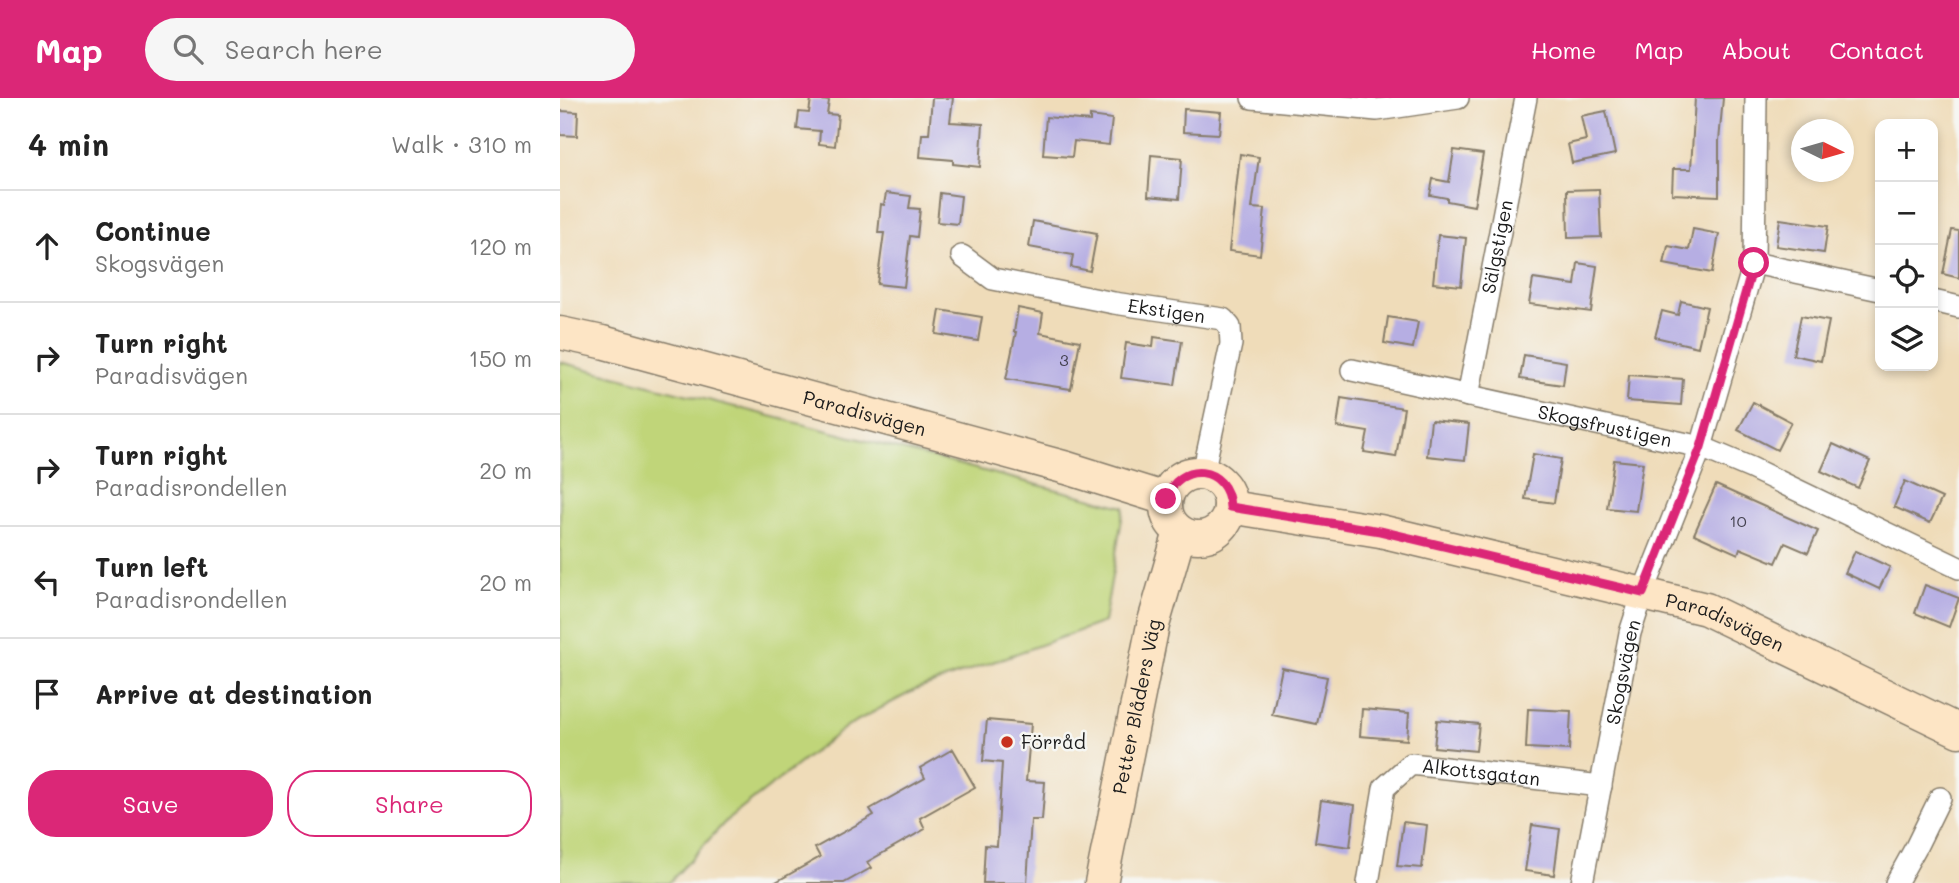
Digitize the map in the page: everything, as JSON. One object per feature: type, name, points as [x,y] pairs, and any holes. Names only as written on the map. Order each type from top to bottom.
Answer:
[{"type":"street","points":[[1252,98],[1377,110],[1458,98]]},
{"type":"street","name":"Sälgstigen","points":[[1468,396],[1526,98]]},
{"type":"street","name":"Skogsvägen","points":[[1582,883],[1630,632],[1701,447],[1754,263],[1756,98]]},
{"type":"street","name":"Ekstigen","points":[[962,257],[993,279],[1114,303],[1223,319],[1230,327],[1231,344],[1203,473]]},
{"type":"street","points":[[1754,263],[1875,289]]},
{"type":"street","points":[[1938,302],[1959,307]]},
{"type":"street","name":"Paradisvägen","points":[[560,333],[1066,468],[1166,499]]},
{"type":"street","name":"Skogsfrustigen","points":[[1352,370],[1701,447],[1751,468],[1959,568]]},
{"type":"street","points":[[1193,472],[1203,473],[1220,481],[1229,498],[1230,507],[1221,527],[1212,534],[1190,536],[1180,532],[1168,518],[1166,499],[1175,481],[1193,472]]},
{"type":"street","name":"Paradisvägen","points":[[1230,507],[1380,531],[1706,610],[1959,730]]},
{"type":"street","name":"Petter Blåders Väg","points":[[1101,883],[1153,625],[1180,532]]},
{"type":"street","name":"Alkottsgatan","points":[[1368,883],[1384,788],[1411,764],[1601,786]]},
{"type":"street","points":[[1896,883],[1940,798]]},
{"type":"green space","points":[[560,362],[1124,507],[1104,622],[915,690],[847,726],[726,821],[669,883],[560,883]]},
{"type":"building","points":[[932,98],[953,98],[950,122],[983,124],[980,167],[953,164],[953,160],[920,157],[922,134],[929,134]]},
{"type":"building","points":[[1695,98],[1723,98],[1719,141],[1719,196],[1672,194],[1673,169],[1691,169]]},
{"type":"building","points":[[811,99],[829,101],[827,114],[838,115],[835,146],[819,144],[820,131],[797,129],[799,112],[809,113]]},
{"type":"building","points":[[1184,109],[1221,112],[1219,134],[1183,132]]},
{"type":"building","points":[[560,111],[578,112],[577,136],[560,135]]},
{"type":"building","points":[[1606,111],[1615,154],[1572,163],[1568,144],[1586,140],[1581,116]]},
{"type":"building","points":[[1090,116],[1112,119],[1109,145],[1074,141],[1072,157],[1043,155],[1046,117],[1090,121]]},
{"type":"building","points":[[1454,150],[1483,154],[1474,206],[1430,195],[1433,179],[1449,182]]},
{"type":"building","points":[[1240,154],[1259,157],[1252,208],[1265,209],[1260,255],[1229,251]]},
{"type":"building","points":[[1151,155],[1182,158],[1179,199],[1148,196]]},
{"type":"building","points":[[1599,189],[1601,237],[1568,238],[1567,190]]},
{"type":"building","points":[[886,193],[911,196],[909,208],[920,209],[917,237],[910,236],[904,287],[877,284],[884,233],[878,233],[881,204],[884,205]]},
{"type":"building","points":[[940,193],[961,196],[958,224],[937,222]]},
{"type":"building","points":[[1780,219],[1828,226],[1824,253],[1776,246]]},
{"type":"building","points":[[1033,221],[1097,233],[1090,271],[1071,267],[1073,255],[1029,247]]},
{"type":"building","points":[[1693,229],[1719,234],[1712,273],[1664,264],[1668,246],[1689,250]]},
{"type":"building","points":[[1952,230],[1959,231],[1959,278],[1943,274]]},
{"type":"building","points":[[1438,235],[1466,238],[1461,286],[1433,283]]},
{"type":"building","points":[[1578,263],[1597,266],[1591,312],[1529,304],[1533,279],[1575,285]]},
{"type":"building","points":[[1681,301],[1707,307],[1698,347],[1655,337],[1662,311],[1678,315]]},
{"type":"building","points":[[1018,308],[1043,313],[1040,333],[1080,341],[1071,389],[1006,379]]},
{"type":"building","points":[[940,310],[982,317],[978,341],[936,334]]},
{"type":"building","points":[[1801,316],[1829,321],[1821,361],[1793,355]]},
{"type":"building","points":[[1388,317],[1418,322],[1413,348],[1384,343]]},
{"type":"building","points":[[1154,337],[1182,341],[1175,385],[1121,378],[1126,343],[1153,347]]},
{"type":"building","points":[[1524,355],[1566,362],[1563,385],[1520,379]]},
{"type":"building","points":[[1629,375],[1683,379],[1681,405],[1627,401]]},
{"type":"building","points":[[1341,398],[1404,408],[1396,457],[1364,452],[1368,432],[1337,427]]},
{"type":"building","points":[[1753,402],[1791,422],[1777,450],[1738,430]]},
{"type":"building","points":[[1431,420],[1469,424],[1465,460],[1427,456]]},
{"type":"building","points":[[1833,444],[1870,461],[1858,488],[1821,471]]},
{"type":"building","points":[[1533,454],[1561,459],[1554,503],[1525,499]]},
{"type":"building","points":[[1614,460],[1643,463],[1636,511],[1607,508]]},
{"type":"building","points":[[1905,481],[1942,498],[1930,523],[1894,507]]},
{"type":"building","points":[[1716,485],[1818,531],[1808,553],[1785,543],[1776,563],[1740,548],[1738,554],[1694,534]]},
{"type":"building","points":[[1855,551],[1890,567],[1879,589],[1845,573]]},
{"type":"building","points":[[1925,585],[1959,598],[1949,627],[1915,613]]},
{"type":"building","points":[[1282,668],[1327,677],[1317,724],[1272,715]]},
{"type":"building","points":[[1362,709],[1409,713],[1407,740],[1360,736]]},
{"type":"building","points":[[1528,709],[1571,711],[1569,750],[1526,748]]},
{"type":"building","points":[[987,720],[1031,724],[1026,781],[1045,782],[1042,820],[1031,820],[1027,883],[983,883],[985,845],[997,846],[1002,763],[983,761]]},
{"type":"building","points":[[1437,720],[1479,724],[1476,751],[1434,747]]},
{"type":"building","points":[[953,749],[975,787],[920,818],[925,829],[867,862],[871,868],[844,883],[774,883],[820,857],[815,848],[874,815],[870,809],[925,778],[920,768]]},
{"type":"building","points":[[1321,800],[1355,805],[1350,847],[1315,842]]},
{"type":"building","points":[[1403,822],[1427,825],[1422,868],[1397,866]]},
{"type":"building","points":[[1532,825],[1560,829],[1554,875],[1525,871]]},
{"type":"place","name":"Förråd","points":[[1007,742]]},
{"type":"route","points":[[1166,499],[1175,481],[1193,472],[1203,473],[1220,481],[1226,489],[1230,507],[1380,531],[1643,593],[1701,447],[1754,263]]}]
